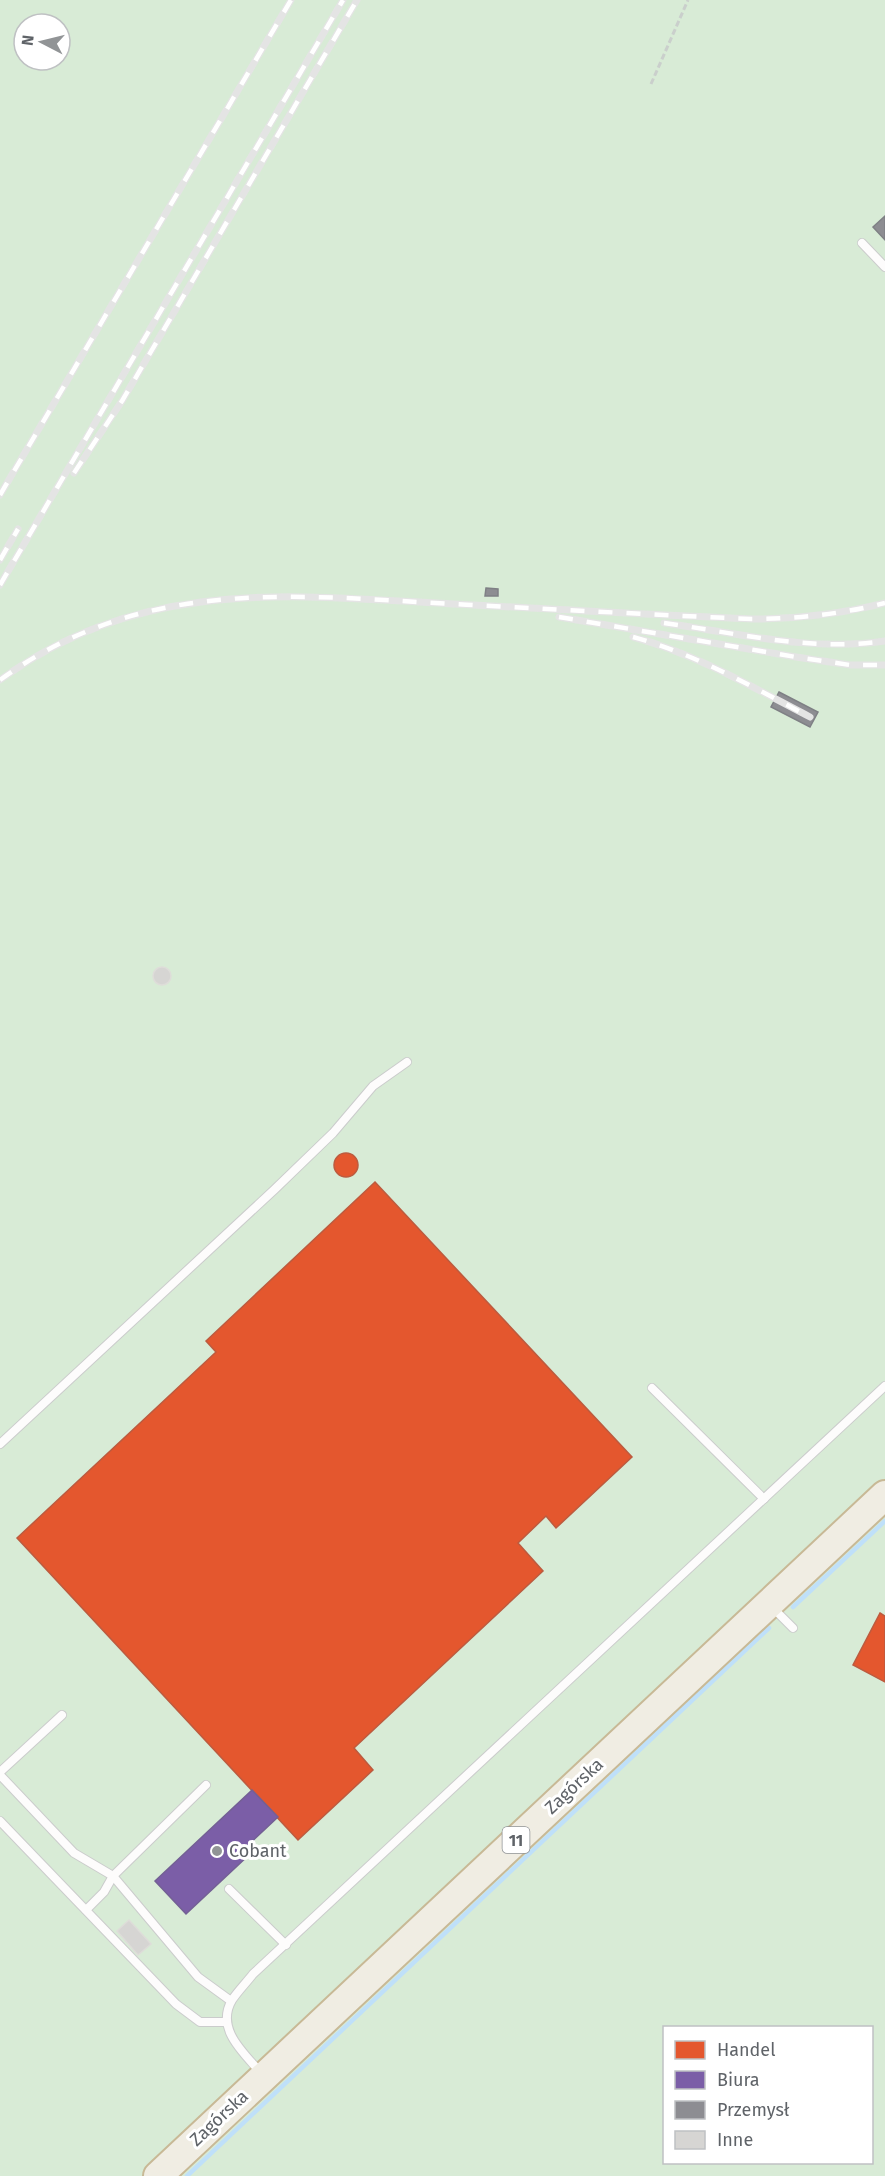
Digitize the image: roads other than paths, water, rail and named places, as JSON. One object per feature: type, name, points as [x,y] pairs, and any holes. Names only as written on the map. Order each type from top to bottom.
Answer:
[{"type":"highway","name":"Zagórska","points":[[158,2176],[885,1495]]},
{"type":"lane","points":[[862,243],[885,267]]},
{"type":"lane","points":[[0,1444],[275,1189],[333,1133],[373,1086],[406,1062]]},
{"type":"lane","points":[[264,2076],[230,2036],[227,2022],[231,2001],[253,1974],[885,1386]]},
{"type":"lane","points":[[652,1388],[764,1499]]},
{"type":"lane","points":[[769,1604],[793,1628]]},
{"type":"lane","points":[[62,1715],[0,1773],[74,1854],[113,1876],[198,1977],[231,2001]]},
{"type":"lane","points":[[86,1910],[104,1892],[113,1876],[206,1785]]},
{"type":"lane","points":[[0,1821],[176,2004],[200,2022],[227,2022]]},
{"type":"lane","points":[[229,1889],[286,1945]]},
{"type":"waterway","points":[[793,1607],[885,1521]]},
{"type":"waterway","points":[[187,2176],[769,1628]]},
{"type":"railway","points":[[0,495],[291,0]]},
{"type":"railway","points":[[0,585],[343,0]]},
{"type":"railway","points":[[74,473],[122,401],[357,0]]},
{"type":"railway","points":[[0,560],[18,529]]},
{"type":"railway","points":[[0,680],[54,647],[108,623],[162,608],[218,600],[275,597],[333,598],[752,619],[819,615],[885,603]]},
{"type":"railway","points":[[559,617],[850,665],[885,665]]},
{"type":"railway","points":[[664,623],[802,643],[857,644],[885,641]]},
{"type":"railway","points":[[633,637],[679,652],[810,717]]},
{"type":"place","name":"Cobant","points":[[217,1851]]}]
